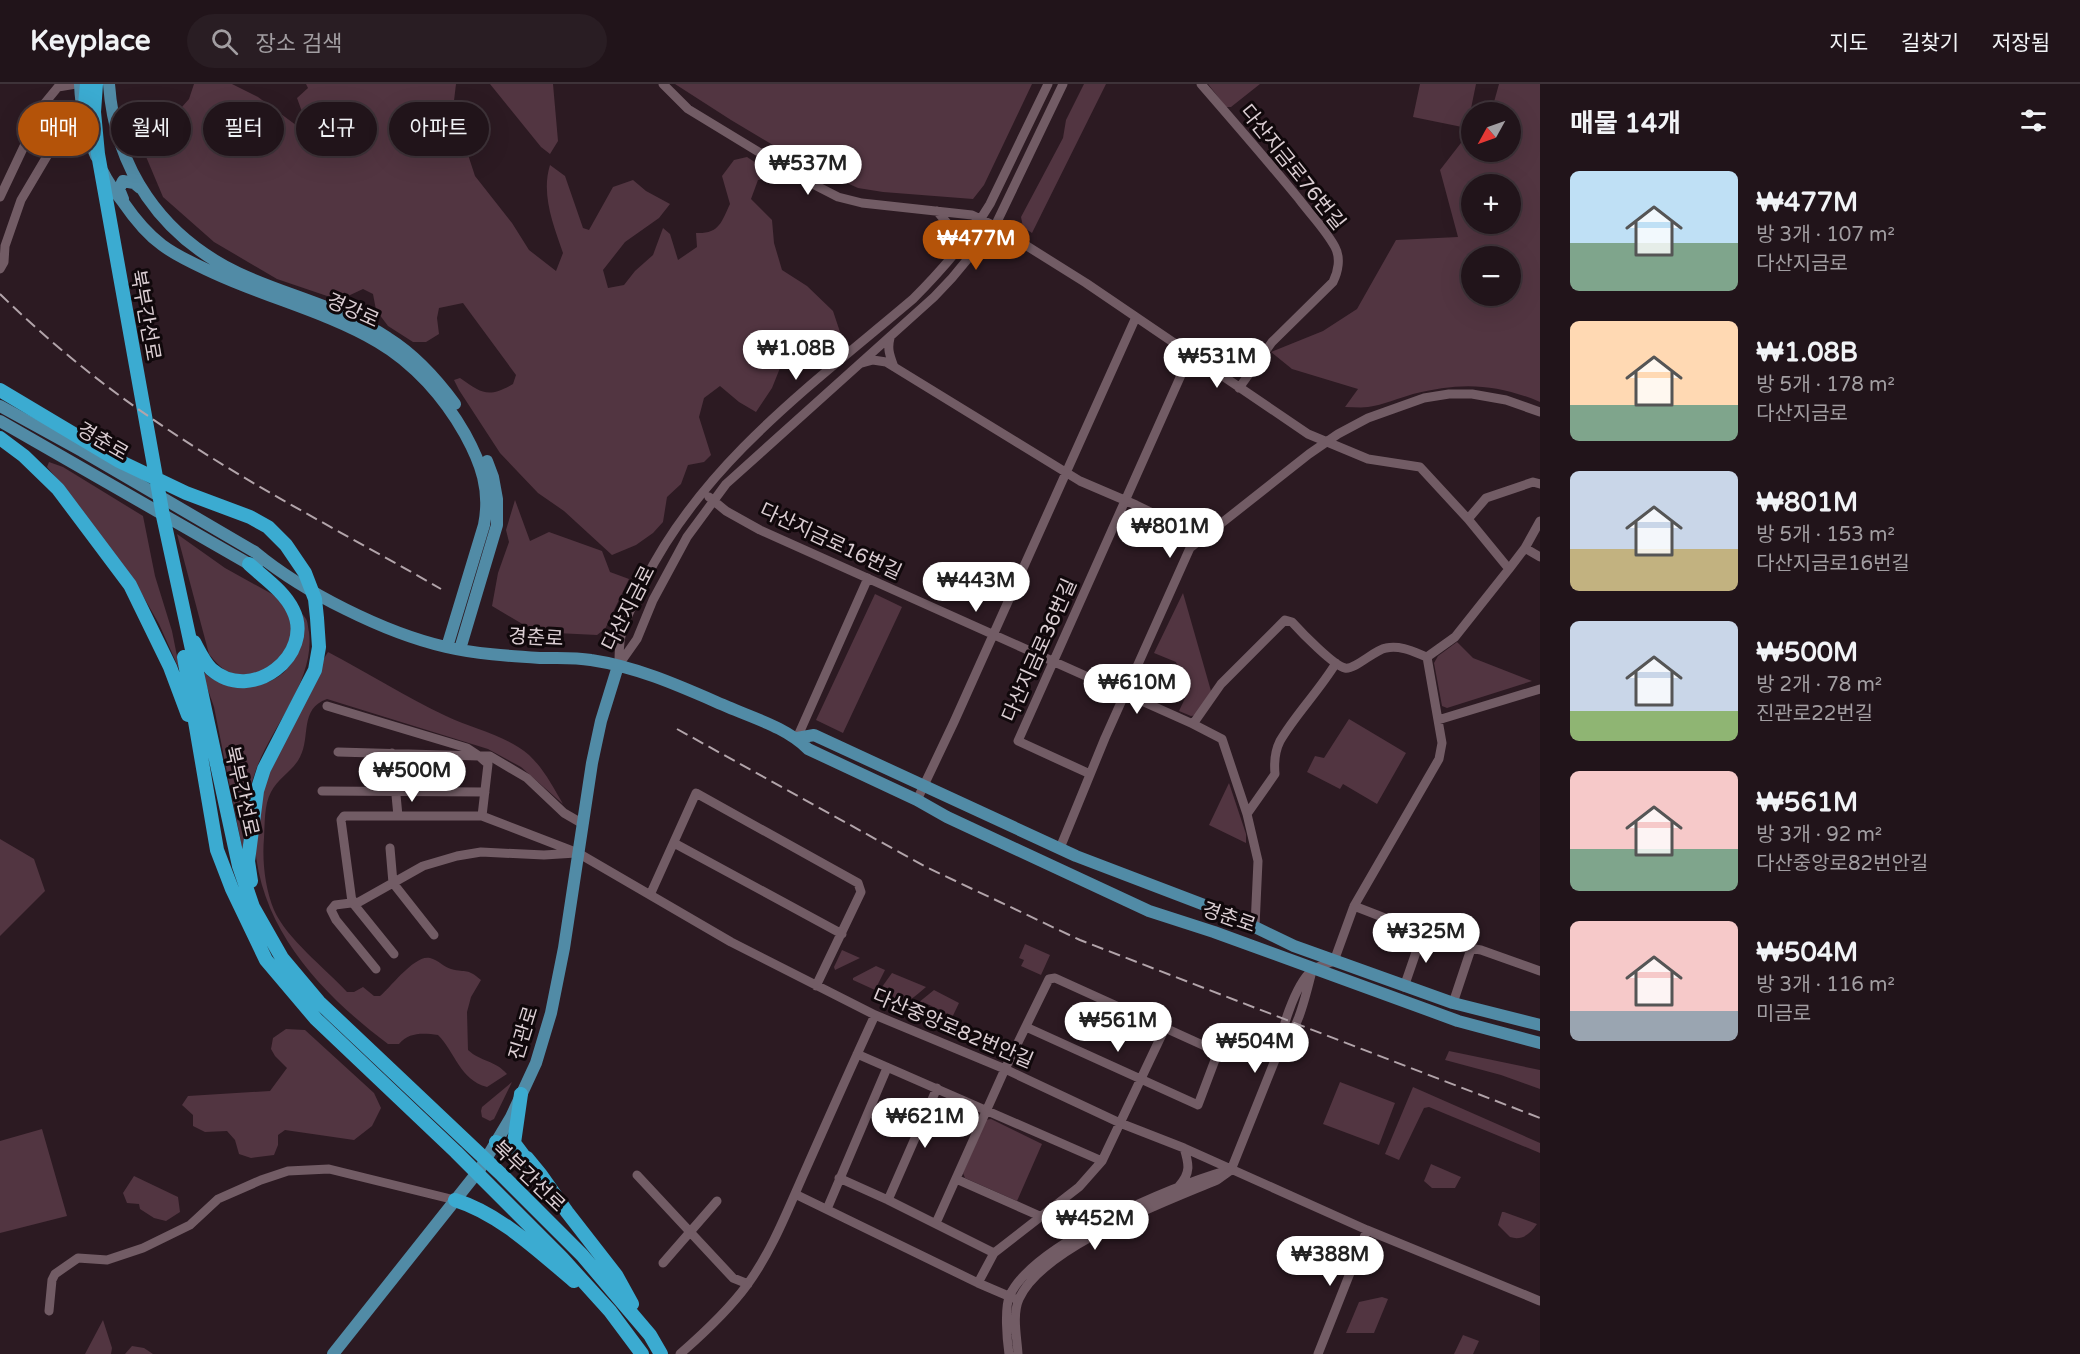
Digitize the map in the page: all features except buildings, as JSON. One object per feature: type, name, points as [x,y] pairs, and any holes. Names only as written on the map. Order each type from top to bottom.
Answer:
[{"type":"highway","name":"북부간선로","points":[[87,84],[85,104],[89,156],[109,243]]},
{"type":"highway","name":"북부간선로","points":[[96,84],[94,112],[109,243],[174,590],[217,850],[232,889],[266,960],[316,1019],[460,1147],[502,1175],[582,1256],[650,1335],[661,1354]]},
{"type":"highway","points":[[0,390],[119,461],[186,493],[250,517],[268,527],[286,545],[305,573],[315,599],[319,647],[315,670],[264,769],[257,791],[248,861],[253,907]]},
{"type":"highway","points":[[0,438],[24,456],[58,489],[130,585],[170,668],[197,738]]},
{"type":"highway","points":[[187,630],[212,669],[232,679],[242,682],[260,680],[286,662],[294,644],[298,626],[294,612],[286,598],[249,564]]},
{"type":"highway","name":"북부간선로","points":[[174,590],[187,630],[239,866],[253,907],[282,958],[319,1002],[460,1147],[492,1187],[562,1258],[610,1311],[642,1354]]},
{"type":"highway","points":[[521,1094],[514,1143],[616,1275],[650,1335]]},
{"type":"highway","points":[[496,1142],[527,1158]]},
{"type":"highway","points":[[455,1200],[471,1205],[511,1230],[610,1311]]},
{"type":"main road","name":"경강로","points":[[78,84],[81,102]]},
{"type":"main road","name":"경강로","points":[[109,84],[111,108],[119,140],[141,189],[153,208],[168,224],[207,256],[238,273],[355,320],[388,338],[414,357],[439,382],[465,417],[481,446],[493,477],[497,499],[497,520],[460,649]]},
{"type":"main road","name":"경강로","points":[[96,156],[106,180],[148,233],[163,246],[190,262],[225,278],[350,327],[378,342],[410,366],[454,414],[484,474],[487,508],[484,525],[447,647]]},
{"type":"main road","points":[[127,207],[119,189],[123,181],[128,180],[141,189]]},
{"type":"main road","points":[[148,233],[165,236],[170,231],[168,224]]},
{"type":"main road","name":"경춘로","points":[[0,406],[255,552],[276,569],[387,628],[447,647],[516,657],[589,660],[618,666],[684,688],[797,738],[808,749],[1149,911],[1214,932],[1458,1021],[1540,1043]]},
{"type":"main road","name":"경춘로","points":[[0,421],[249,564],[276,569]]},
{"type":"main road","name":"진관로","points":[[333,1354],[480,1169],[511,1117],[536,1063],[551,1013],[571,906],[592,763],[601,721],[618,666]]},
{"type":"main road","name":"경춘로","points":[[797,738],[814,735],[856,752],[924,786],[1060,848],[1256,926],[1294,946],[1453,1003],[1540,1025]]},
{"type":"street","points":[[0,197],[44,104],[58,87],[78,84]]},
{"type":"street","points":[[663,84],[688,109],[803,179],[838,197],[862,203],[972,215],[995,226],[1086,283],[1308,434],[1368,459],[1420,467],[1468,519],[1509,569]]},
{"type":"street","name":"다산지금로","points":[[618,666],[621,635],[641,589],[675,526],[717,474],[793,402],[913,300],[931,281],[981,219],[990,204],[1048,84]]},
{"type":"street","name":"다산지금로","points":[[618,666],[637,639],[669,567],[687,537],[726,484],[890,337],[952,278],[995,226],[1063,84]]},
{"type":"street","name":"다산지금로76번길","points":[[1201,84],[1275,169],[1325,232],[1336,248],[1338,256],[1338,272],[1333,282],[1272,342],[1239,388]]},
{"type":"street","points":[[0,269],[4,262],[5,246],[21,200],[47,156]]},
{"type":"street","points":[[937,211],[952,229],[956,251]]},
{"type":"street","points":[[917,800],[1136,318]]},
{"type":"street","points":[[890,337],[888,345],[894,367]]},
{"type":"street","name":"다산지금로36번길","points":[[1090,774],[1017,741],[1190,355]]},
{"type":"street","points":[[860,363],[879,360],[894,367],[1080,481],[1204,538]]},
{"type":"street","points":[[1060,848],[1090,774],[1190,548],[1328,441],[1368,418],[1424,398],[1472,394],[1506,400],[1540,412]]},
{"type":"street","points":[[1468,519],[1486,498],[1533,482],[1540,484]]},
{"type":"street","name":"다산지금로16번길","points":[[703,491],[726,511],[760,530],[1222,739],[1247,814],[1259,869],[1256,926]]},
{"type":"street","points":[[1427,657],[1455,637],[1525,548],[1540,521]]},
{"type":"street","points":[[1525,548],[1540,557]]},
{"type":"street","points":[[797,738],[868,578]]},
{"type":"street","points":[[1193,724],[1221,684],[1283,621],[1292,622],[1336,663],[1348,669],[1385,648],[1410,650],[1427,657]]},
{"type":"street","points":[[1018,1354],[1015,1310],[1018,1300],[1033,1278],[1074,1246],[1112,1225],[1217,1180],[1231,1170],[1313,969],[1334,961],[1354,906],[1439,759],[1442,743],[1427,657]]},
{"type":"street","points":[[1247,814],[1275,774],[1274,764],[1279,743],[1326,681],[1336,663]]},
{"type":"street","points":[[1438,720],[1540,689]]},
{"type":"street","points":[[327,706],[457,744],[467,748],[488,764],[482,816],[344,816],[341,820],[351,902],[394,954]]},
{"type":"street","points":[[338,752],[490,756],[527,778],[564,813],[583,824]]},
{"type":"street","points":[[392,753],[398,816]]},
{"type":"street","points":[[322,791],[485,792]]},
{"type":"street","points":[[650,896],[696,792],[858,883],[861,892],[816,986]]},
{"type":"street","name":"다산중앙로82번안길","points":[[482,816],[578,852],[731,942],[874,1016],[1005,1069],[1120,1123],[1184,1148],[1367,1230],[1540,1301]]},
{"type":"street","points":[[674,843],[842,934]]},
{"type":"street","points":[[390,848],[393,883],[434,935]]},
{"type":"street","points":[[376,969],[336,920],[331,910],[335,905],[359,902],[423,866],[457,856],[481,852],[544,855],[578,852]]},
{"type":"street","points":[[1354,906],[1457,946],[1480,950],[1540,971]]},
{"type":"street","points":[[1404,987],[1423,932]]},
{"type":"street","points":[[1453,1003],[1471,949]]},
{"type":"street","points":[[936,1223],[1005,1069],[1045,983],[1049,979],[1055,978],[1218,1052],[1198,1105],[1026,1027]]},
{"type":"street","points":[[680,1354],[704,1333],[748,1284],[795,1194],[874,1016]]},
{"type":"street","points":[[978,1283],[994,1254],[1079,1187],[1102,1161],[1143,1079],[1165,1028]]},
{"type":"street","points":[[857,1054],[1102,1161]]},
{"type":"street","points":[[827,1209],[887,1068]]},
{"type":"street","points":[[888,1200],[937,1088]]},
{"type":"street","points":[[1177,1188],[1186,1178],[1189,1169],[1184,1148]]},
{"type":"street","points":[[48,1311],[52,1280],[55,1274],[78,1258],[108,1260],[143,1248],[190,1225],[218,1198],[261,1179],[288,1171],[329,1169],[455,1200]]},
{"type":"street","points":[[1009,1354],[1008,1297],[1026,1273],[1066,1244],[1115,1215],[1177,1188],[1231,1170]]},
{"type":"street","points":[[637,1175],[733,1278],[748,1284]]},
{"type":"street","points":[[839,1178],[936,1223],[994,1254]]},
{"type":"street","points":[[956,1179],[1042,1218]]},
{"type":"street","points":[[795,1194],[886,1240],[1018,1300]]},
{"type":"street","points":[[663,1263],[717,1201]]},
{"type":"street","points":[[1318,1354],[1367,1230]]},
{"type":"shaded area","points":[[194,84],[232,84],[265,102],[203,102],[203,156],[284,156],[284,116],[296,125],[296,156],[377,156],[377,102],[298,102],[297,98],[308,88],[306,84],[456,84],[454,102],[389,102],[389,156],[468,156],[475,176],[512,223],[529,250],[556,271],[563,253],[552,220],[548,198],[550,165],[565,176],[583,228],[589,230],[613,187],[633,180],[646,191],[670,204],[659,218],[625,242],[603,270],[608,288],[624,285],[635,271],[653,255],[663,228],[670,234],[678,260],[697,247],[696,233],[710,232],[718,226],[730,204],[722,176],[734,160],[747,157],[777,177],[758,180],[751,199],[772,220],[774,243],[782,270],[807,286],[833,311],[841,335],[834,341],[792,352],[782,363],[772,388],[756,412],[739,402],[720,386],[704,398],[699,417],[711,455],[704,462],[688,465],[681,484],[667,497],[663,522],[653,533],[636,545],[612,555],[564,511],[538,493],[500,453],[459,390],[454,380],[460,378],[480,391],[491,392],[513,384],[516,375],[463,303],[439,308],[437,318],[439,334],[426,342],[413,342],[388,326],[376,310],[373,294],[363,289],[348,296],[330,297],[277,279],[214,242],[163,197],[146,156],[191,156],[191,102],[186,102]]},
{"type":"shaded area","points":[[490,84],[553,84],[558,141],[550,154],[541,147]]},
{"type":"shaded area","points":[[675,84],[1032,84],[984,185],[973,199],[858,188],[803,163]]},
{"type":"shaded area","points":[[1084,84],[1106,84],[1032,233],[1023,227],[1021,217],[1063,138],[1066,120]]},
{"type":"shaded area","points":[[1208,84],[1260,84],[1231,107],[1226,107]]},
{"type":"shaded area","points":[[1420,84],[1476,84],[1472,102],[1461,102],[1461,127],[1413,117]]},
{"type":"shaded area","points":[[1499,84],[1540,84],[1540,402],[1508,391],[1462,386],[1430,390],[1374,406],[1345,407],[1358,389],[1292,369],[1271,352],[1323,331],[1357,309],[1396,240],[1458,237],[1440,170],[1461,143],[1461,162],[1521,162],[1521,102],[1494,102]]},
{"type":"shaded area","points":[[49,462],[63,467],[143,516],[155,576],[172,631],[180,671],[159,624],[134,580],[47,467]]},
{"type":"shaded area","points":[[515,500],[530,541],[549,532],[602,551],[610,572],[629,579],[605,629],[597,635],[536,632],[492,606],[498,573],[509,542],[506,530]]},
{"type":"shaded area","points":[[177,534],[225,568],[281,599],[296,627],[276,668],[240,675],[225,670],[209,654]]},
{"type":"shaded area","points":[[1183,593],[1211,691],[1197,715],[1191,716],[1179,711],[1187,694],[1176,662],[1154,653]]},
{"type":"shaded area","points":[[875,594],[902,607],[843,733],[816,720]]},
{"type":"shaded area","points":[[297,608],[307,620],[309,632],[306,667],[253,778],[246,811],[244,857],[214,707],[201,670],[215,680],[236,687],[256,686],[276,678],[290,665]]},
{"type":"shaded area","points":[[1457,642],[1473,658],[1532,681],[1447,708],[1442,706],[1434,663],[1438,656]]},
{"type":"shaded area","points":[[328,652],[431,709],[500,737],[520,748],[539,766],[563,804],[521,767],[488,749],[327,699],[313,709],[309,716],[300,757],[274,787],[267,803],[263,847],[264,865],[268,893],[280,921],[307,953],[347,992],[354,992],[363,987],[374,996],[380,996],[403,972],[424,958],[433,959],[448,968],[470,972],[481,980],[471,997],[467,1012],[468,1050],[498,1066],[507,1074],[487,1087],[464,1072],[438,1035],[417,1034],[407,1037],[399,1044],[388,1044],[364,1025],[319,983],[283,933],[269,906],[260,877],[255,846],[265,778]]},
{"type":"shaded area","points":[[1349,719],[1406,753],[1377,804],[1343,784],[1340,789],[1307,772],[1315,756],[1324,758]]},
{"type":"shaded area","points":[[1229,783],[1246,834],[1246,843],[1209,825]]},
{"type":"shaded area","points":[[0,839],[34,859],[45,891],[0,936]]},
{"type":"shaded area","points":[[1025,944],[1050,955],[1041,975],[1021,966],[1024,960],[1019,958]]},
{"type":"shaded area","points":[[842,950],[860,958],[835,970],[834,967]]},
{"type":"shaded area","points":[[876,966],[885,970],[875,990],[853,980],[853,978]]},
{"type":"shaded area","points":[[892,973],[926,987],[908,1000],[894,999],[879,991]]},
{"type":"shaded area","points":[[934,990],[959,1003],[949,1024],[943,1021],[946,1013],[923,1002],[918,1009],[913,1007]]},
{"type":"shaded area","points":[[286,1029],[305,1030],[374,1093],[381,1108],[372,1126],[354,1140],[285,1130],[278,1135],[278,1145],[274,1155],[251,1158],[239,1154],[235,1140],[227,1131],[205,1132],[193,1126],[193,1115],[182,1105],[188,1096],[270,1091],[287,1068],[271,1049],[273,1038]]},
{"type":"shaded area","points":[[1449,1051],[1540,1070],[1540,1089],[1501,1075],[1445,1060]]},
{"type":"shaded area","points":[[512,1082],[494,1119],[490,1121],[482,1117],[482,1107]]},
{"type":"shaded area","points":[[1340,1082],[1395,1103],[1379,1145],[1323,1124]]},
{"type":"shaded area","points":[[1413,1087],[1540,1143],[1540,1153],[1429,1107],[1424,1108],[1399,1160],[1385,1154]]},
{"type":"shaded area","points":[[991,1119],[1042,1144],[1017,1201],[965,1178],[963,1173],[986,1120]]},
{"type":"shaded area","points":[[42,1129],[67,1216],[0,1233],[0,1141]]},
{"type":"shaded area","points":[[1431,1164],[1461,1177],[1455,1188],[1432,1188],[1424,1181]]},
{"type":"shaded area","points":[[134,1176],[178,1197],[180,1212],[166,1221],[154,1218],[140,1209],[139,1204],[127,1203],[123,1193]]},
{"type":"shaded area","points":[[1502,1212],[1537,1224],[1525,1236],[1510,1237],[1498,1225]]},
{"type":"shaded area","points":[[1382,1297],[1388,1299],[1374,1333],[1346,1333],[1359,1302]]},
{"type":"shaded area","points":[[103,1320],[112,1348],[111,1354],[85,1354]]},
{"type":"shaded area","points":[[1463,1335],[1479,1341],[1473,1354],[1454,1354]]},
{"type":"shaded area","points":[[132,1346],[144,1348],[153,1354],[125,1354]]},
{"type":"railway","points":[[0,294],[54,344],[92,375],[186,441],[221,464],[441,589]]},
{"type":"railway","points":[[677,729],[926,867],[1080,940],[1540,1118]]}]
